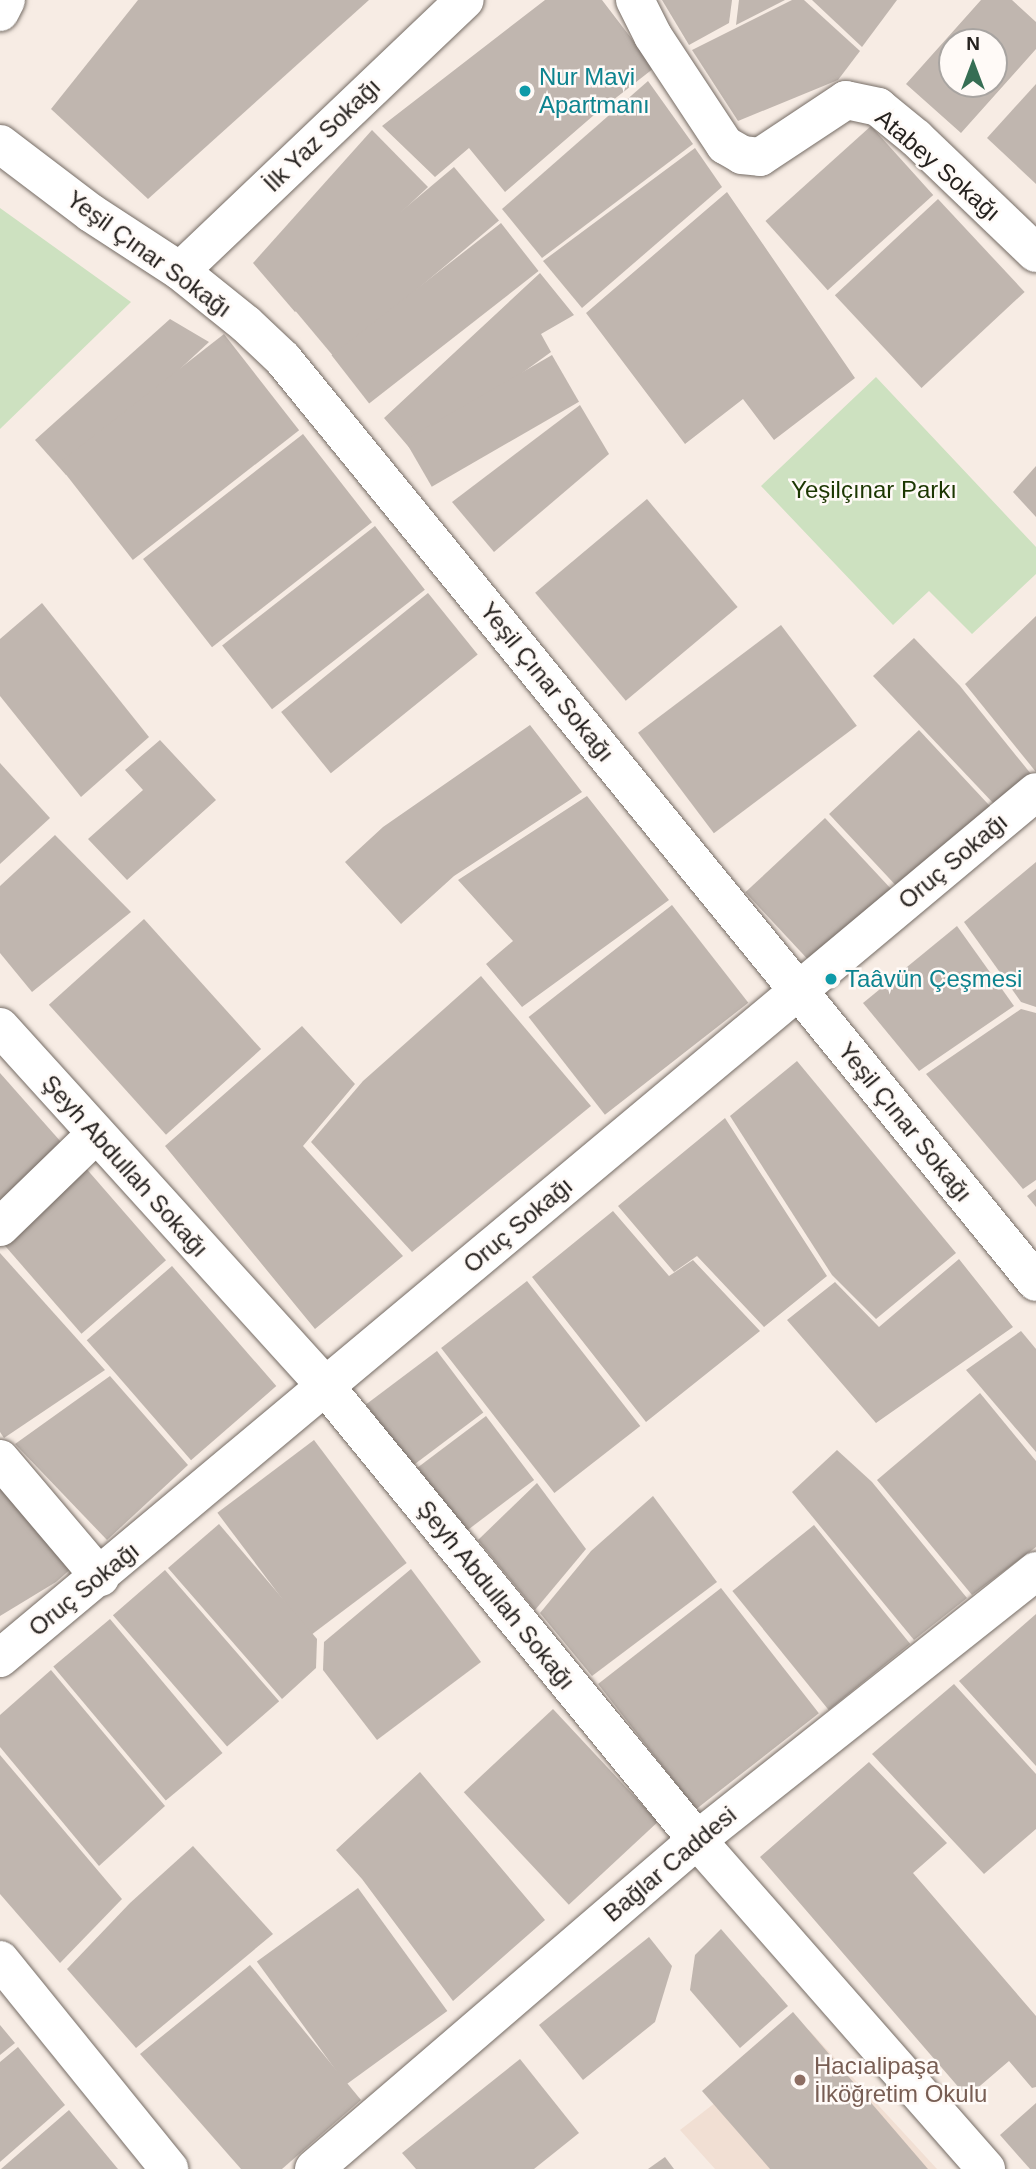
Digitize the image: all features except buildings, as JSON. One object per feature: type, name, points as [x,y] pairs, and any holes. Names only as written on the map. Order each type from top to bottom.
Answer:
[{"type":"street","points":[[0,12],[6,0]]},
{"type":"street","name":"İlk Yaz Sokağı","points":[[180,271],[465,0]]},
{"type":"street","name":"Atabey Sokağı","points":[[635,0],[653,36],[725,145],[742,155],[760,157],[846,100],[878,107],[916,138],[1036,253]]},
{"type":"street","name":"Yeşil Çınar Sokağı","points":[[0,144],[91,213],[180,271],[246,324],[283,359],[1036,1282]]},
{"type":"street","name":"Oruç Sokağı","points":[[0,1658],[1036,792]]},
{"type":"street","name":"Şeyh Abdullah Sokağı","points":[[0,1027],[325,1387],[697,1840],[986,2169]]},
{"type":"street","points":[[0,1227],[96,1134]]},
{"type":"street","points":[[0,1460],[100,1577]]},
{"type":"street","name":"Bağlar Caddesi","points":[[314,2169],[697,1840],[1036,1571]]},
{"type":"street","points":[[0,1960],[169,2169]]},
{"type":"shaded area","name":"Hacıalipaşa İlköğretim Okulu","points":[[809,2030],[937,2169],[715,2169],[680,2130]]},
{"type":"green space","points":[[0,208],[131,302],[0,429]]},
{"type":"green space","name":"Yeşilçınar Parkı","points":[[876,377],[1036,547],[1036,574],[972,634],[929,591],[893,625],[761,486]]},
{"type":"place","name":"Nur Mavi Apartmanı","points":[[525,91]]},
{"type":"place","name":"Taâvün Çeşmesi","points":[[831,979]]},
{"type":"place","name":"Hacıalipaşa İlköğretim Okulu","points":[[800,2080]]}]
